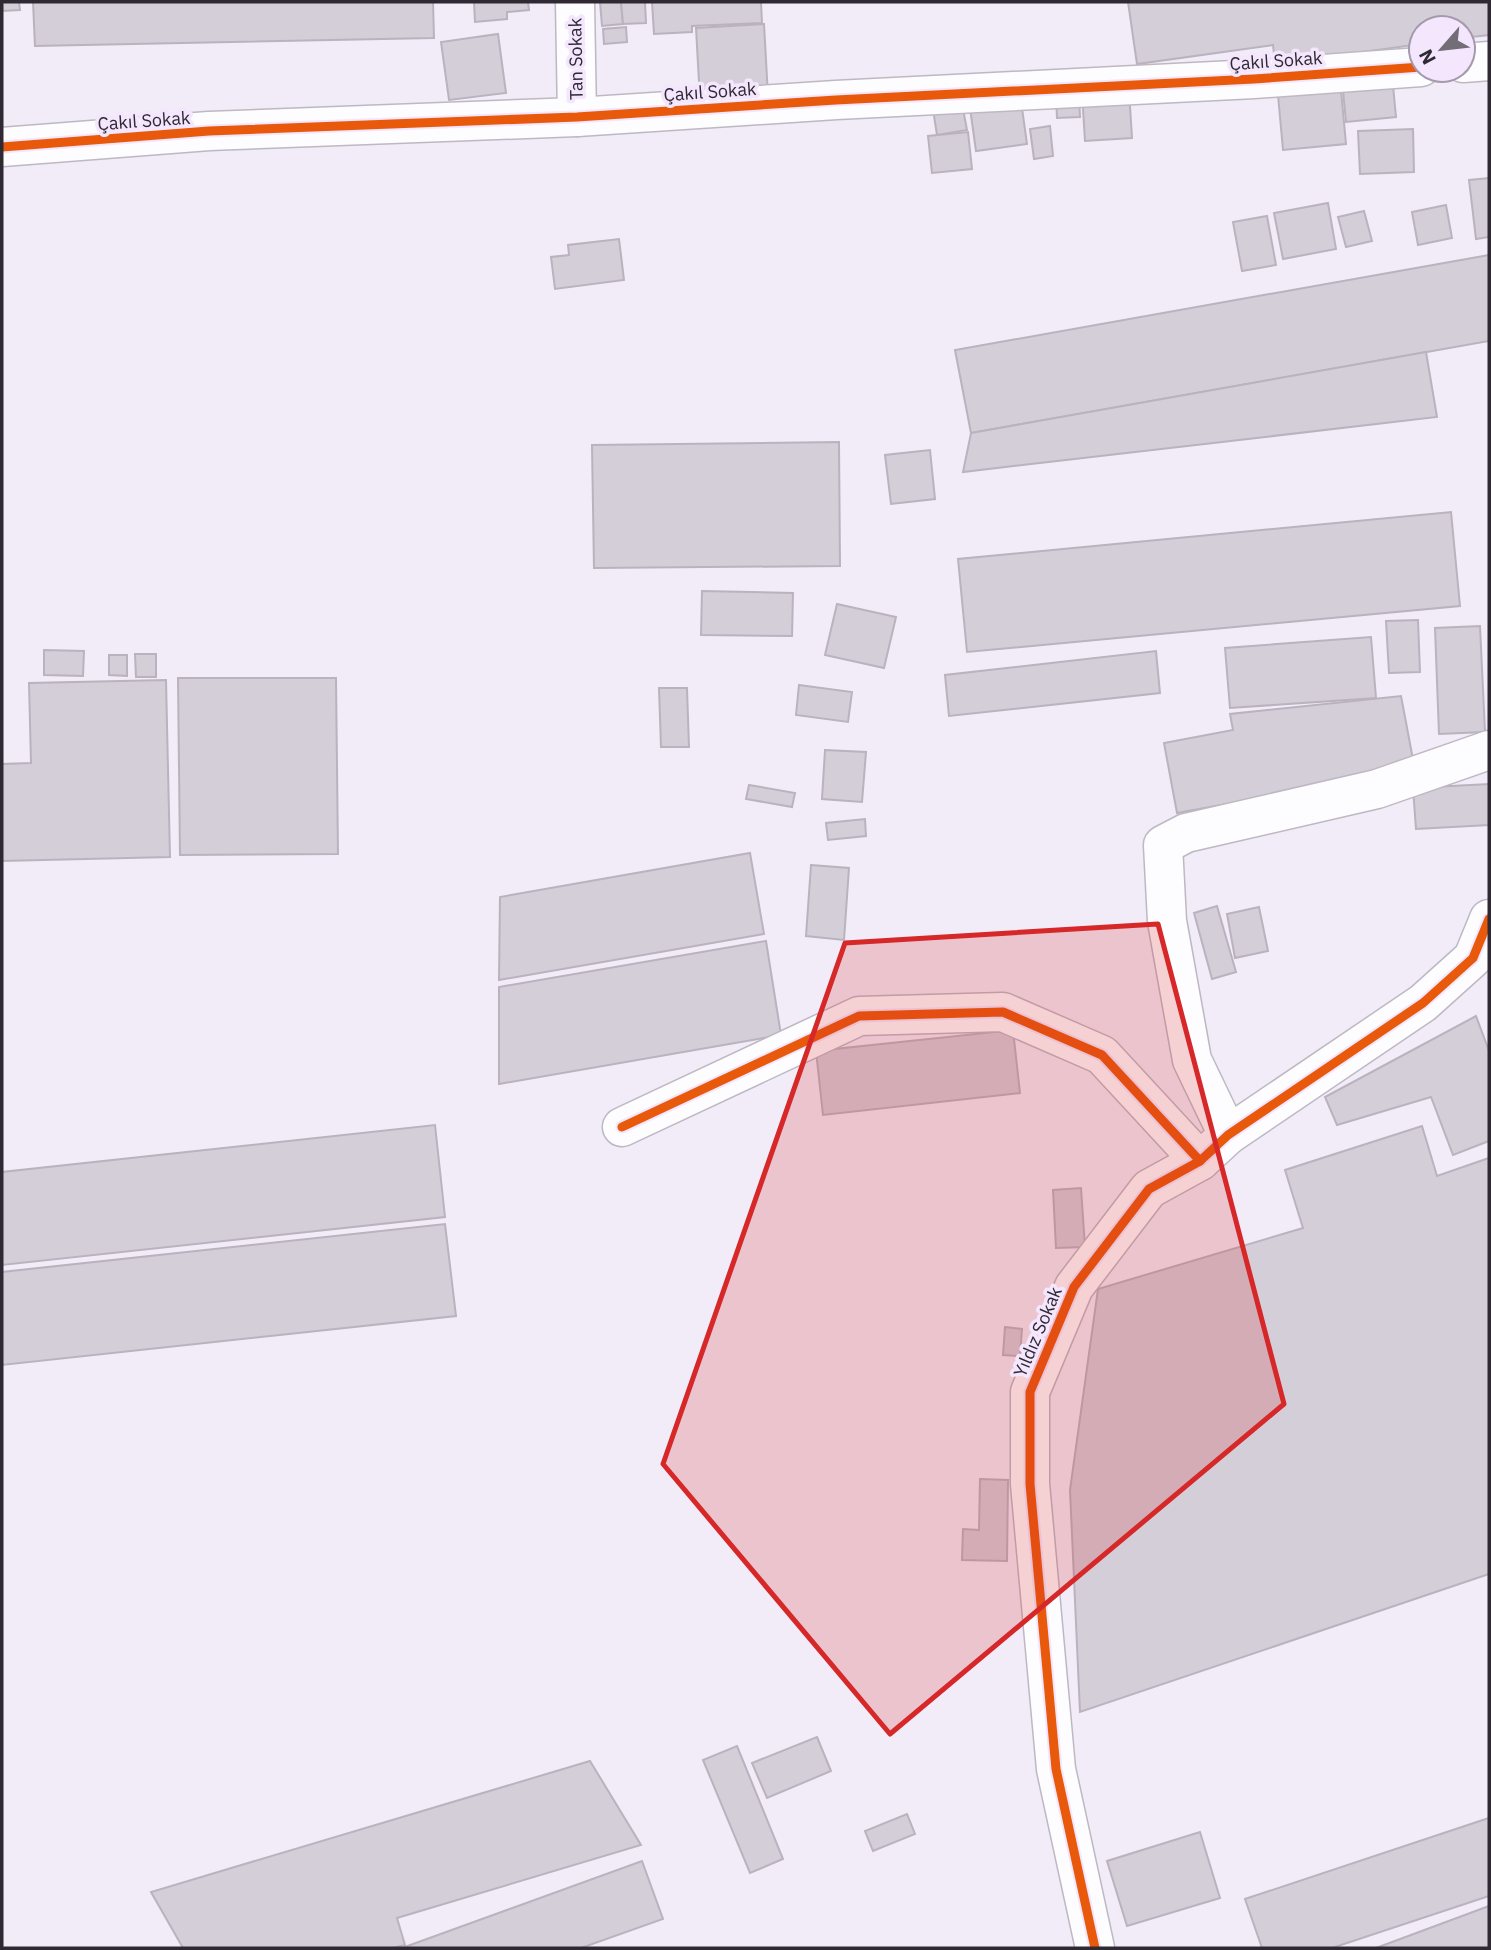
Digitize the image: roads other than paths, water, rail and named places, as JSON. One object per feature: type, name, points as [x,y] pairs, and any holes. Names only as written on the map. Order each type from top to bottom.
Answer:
[{"type":"street","name":"Tan Sokak","points":[[575,2],[577,117]]},
{"type":"street","name":"Çakıl Sokak","points":[[2,147],[209,131],[577,117],[836,100],[1254,79],[1407,67]]},
{"type":"street","points":[[1228,1135],[1192,1060],[1167,921],[1163,845],[1186,833],[1377,789],[1489,750]]},
{"type":"street","name":"Yıldız Sokak","points":[[1095,1948],[1056,1769],[1030,1484],[1030,1392],[1074,1287],[1149,1189],[1200,1161],[1228,1135],[1423,1003],[1474,958],[1489,919]]},
{"type":"street","points":[[622,1127],[859,1016],[1003,1012],[1102,1055],[1200,1161]]}]
